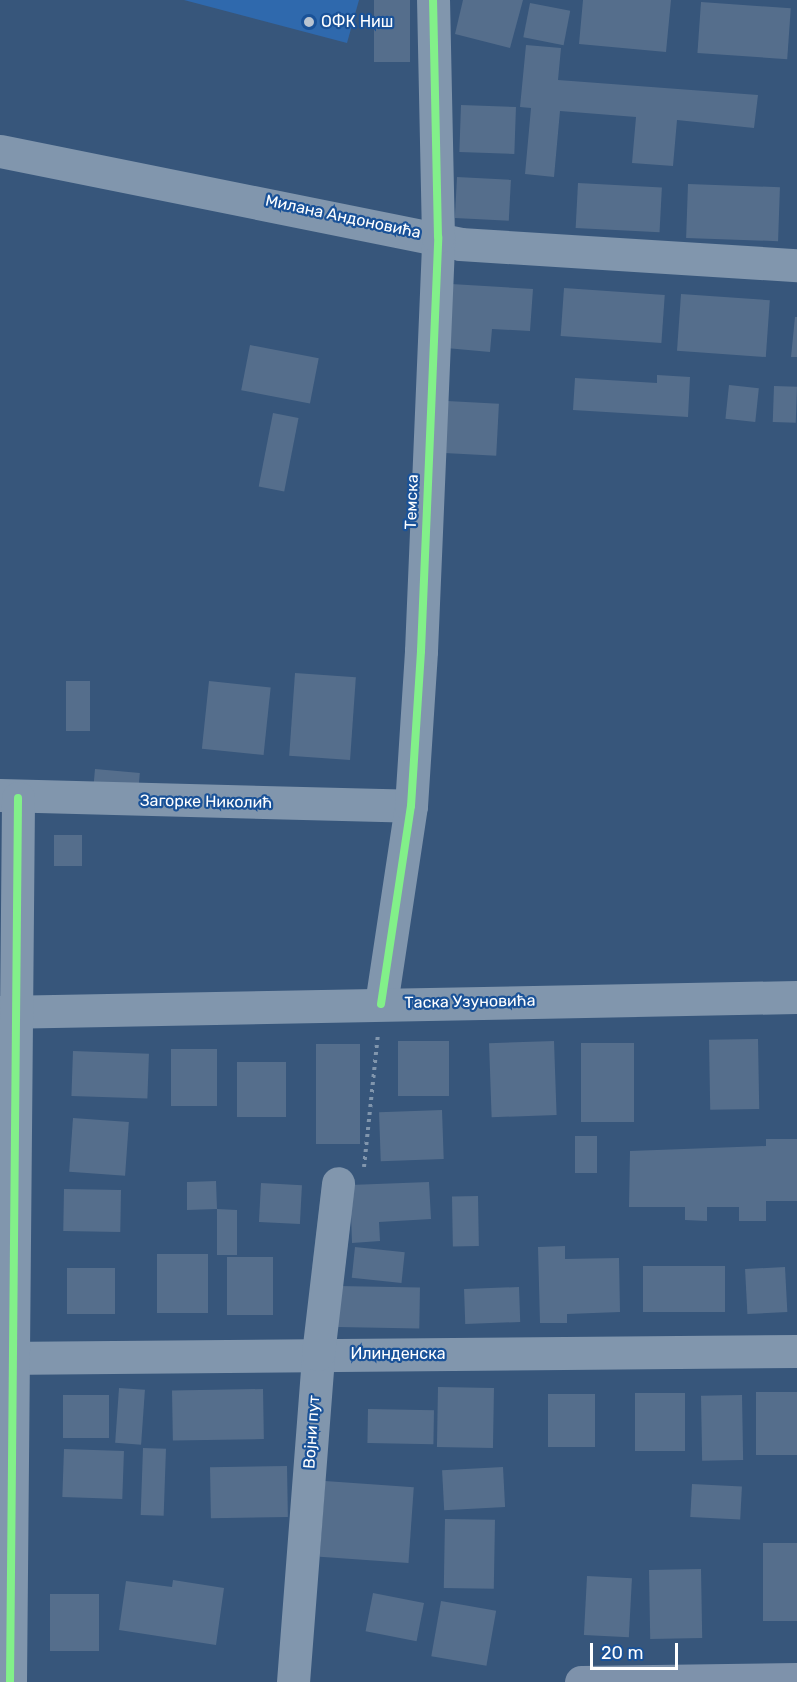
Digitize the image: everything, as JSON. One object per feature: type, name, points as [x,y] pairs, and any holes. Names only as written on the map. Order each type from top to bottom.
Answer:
[{"type":"main road","points":[[581,1682],[797,1679]]},
{"type":"street","name":"Темска","points":[[381,1004],[411,806],[438,237],[433,0]]},
{"type":"street","name":"Милана Андоновића","points":[[0,151],[438,237],[460,244],[797,265]]},
{"type":"street","name":"Загорке Николић","points":[[9,796],[411,806]]},
{"type":"street","points":[[9,796],[7,1012],[10,1682]]},
{"type":"street","name":"Таска Узуновића","points":[[7,1012],[797,997]]},
{"type":"street","name":"Војни пут","points":[[293,1682],[318,1354],[338,1183]]},
{"type":"street","name":"Илинденска","points":[[8,1358],[797,1351]]},
{"type":"path","points":[[338,1183],[364,1169],[381,1004]]},
{"type":"shaded area","name":"ОФК Ниш","points":[[184,0],[359,0],[347,43]]},
{"type":"building","points":[[374,0],[410,0],[410,62],[374,62]]},
{"type":"building","points":[[463,0],[523,0],[510,48],[455,34]]},
{"type":"building","points":[[583,0],[671,0],[666,52],[579,44]]},
{"type":"building","points":[[701,2],[791,8],[787,59],[697,53]]},
{"type":"building","points":[[530,3],[570,11],[564,45],[523,37]]},
{"type":"building","points":[[526,45],[561,48],[558,80],[758,95],[754,128],[677,120],[673,166],[632,163],[636,117],[560,111],[554,177],[525,174],[531,108],[520,107]]},
{"type":"building","points":[[461,105],[516,107],[514,154],[459,152]]},
{"type":"building","points":[[457,177],[511,180],[509,221],[455,218]]},
{"type":"building","points":[[578,183],[662,187],[660,232],[576,228]]},
{"type":"building","points":[[688,184],[780,187],[778,241],[686,238]]},
{"type":"building","points":[[451,284],[533,289],[530,331],[492,329],[490,352],[446,348]]},
{"type":"building","points":[[564,288],[665,295],[661,343],[561,336]]},
{"type":"building","points":[[681,294],[770,300],[766,357],[677,351]]},
{"type":"building","points":[[795,317],[797,317],[797,357],[791,357]]},
{"type":"building","points":[[250,345],[319,358],[310,404],[241,390]]},
{"type":"building","points":[[657,375],[690,377],[688,417],[573,410],[575,378],[657,383]]},
{"type":"building","points":[[729,385],[759,388],[755,422],[725,419]]},
{"type":"building","points":[[774,386],[797,387],[796,423],[773,422]]},
{"type":"building","points":[[447,401],[499,404],[496,456],[444,453]]},
{"type":"building","points":[[273,413],[299,418],[284,492],[259,487]]},
{"type":"building","points":[[295,673],[356,677],[350,760],[289,756]]},
{"type":"building","points":[[66,681],[90,681],[90,731],[66,731]]},
{"type":"building","points":[[209,681],[271,687],[264,755],[202,749]]},
{"type":"building","points":[[95,769],[140,773],[139,786],[94,782]]},
{"type":"building","points":[[54,835],[82,835],[82,866],[54,866]]},
{"type":"building","points":[[758,1039],[759,1109],[710,1110],[709,1040]]},
{"type":"building","points":[[398,1041],[449,1041],[449,1096],[398,1096]]},
{"type":"building","points":[[554,1041],[557,1115],[492,1117],[489,1043]]},
{"type":"building","points":[[581,1043],[634,1043],[634,1122],[581,1122]]},
{"type":"building","points":[[316,1044],[360,1044],[360,1144],[316,1144]]},
{"type":"building","points":[[171,1049],[217,1049],[217,1106],[171,1106]]},
{"type":"building","points":[[73,1051],[149,1054],[147,1099],[71,1096]]},
{"type":"building","points":[[237,1062],[286,1062],[286,1117],[237,1117]]},
{"type":"building","points":[[442,1110],[444,1159],[381,1161],[379,1112]]},
{"type":"building","points":[[73,1118],[129,1122],[125,1176],[69,1172]]},
{"type":"building","points":[[575,1136],[597,1136],[597,1173],[575,1173]]},
{"type":"building","points":[[766,1139],[797,1139],[797,1201],[766,1201],[766,1221],[739,1221],[739,1207],[707,1207],[707,1221],[685,1220],[685,1207],[629,1207],[630,1151],[766,1146]]},
{"type":"building","points":[[216,1181],[217,1209],[187,1210],[187,1182]]},
{"type":"building","points":[[429,1182],[431,1219],[379,1222],[380,1241],[352,1243],[350,1185]]},
{"type":"building","points":[[261,1183],[302,1185],[300,1224],[259,1222]]},
{"type":"building","points":[[64,1189],[121,1190],[120,1232],[63,1231]]},
{"type":"building","points":[[452,1196],[478,1196],[479,1246],[453,1246]]},
{"type":"building","points":[[217,1209],[237,1210],[237,1255],[217,1255]]},
{"type":"building","points":[[565,1246],[565,1259],[619,1258],[620,1312],[567,1314],[567,1323],[540,1323],[538,1247]]},
{"type":"building","points":[[355,1247],[405,1252],[401,1283],[352,1278]]},
{"type":"building","points":[[157,1254],[208,1254],[208,1313],[157,1313]]},
{"type":"building","points":[[227,1257],[273,1257],[273,1315],[227,1315]]},
{"type":"building","points":[[643,1266],[725,1266],[725,1312],[643,1312]]},
{"type":"building","points":[[785,1267],[787,1312],[747,1314],[745,1269]]},
{"type":"building","points":[[67,1268],[115,1268],[115,1314],[67,1314]]},
{"type":"building","points":[[338,1286],[420,1287],[419,1328],[337,1327]]},
{"type":"building","points":[[519,1287],[520,1322],[465,1324],[464,1289]]},
{"type":"building","points":[[438,1387],[494,1388],[493,1448],[437,1447]]},
{"type":"building","points":[[119,1388],[145,1390],[141,1445],[115,1443]]},
{"type":"building","points":[[263,1389],[264,1439],[173,1441],[172,1391]]},
{"type":"building","points":[[756,1392],[797,1392],[797,1455],[756,1455]]},
{"type":"building","points":[[635,1393],[685,1393],[685,1451],[635,1451]]},
{"type":"building","points":[[548,1394],[595,1394],[595,1447],[548,1447]]},
{"type":"building","points":[[63,1395],[109,1395],[109,1438],[63,1438]]},
{"type":"building","points":[[742,1395],[743,1460],[702,1461],[701,1396]]},
{"type":"building","points":[[368,1409],[434,1410],[433,1444],[367,1443]]},
{"type":"building","points":[[143,1448],[166,1449],[164,1516],[141,1515]]},
{"type":"building","points":[[64,1449],[124,1451],[122,1499],[62,1497]]},
{"type":"building","points":[[287,1466],[288,1517],[211,1518],[210,1467]]},
{"type":"building","points":[[503,1467],[505,1507],[444,1510],[442,1470]]},
{"type":"building","points":[[325,1481],[414,1487],[408,1563],[320,1557]]},
{"type":"building","points":[[692,1484],[742,1487],[740,1520],[690,1517]]},
{"type":"building","points":[[445,1519],[495,1520],[494,1589],[444,1588]]},
{"type":"building","points":[[763,1543],[797,1543],[797,1621],[763,1621]]},
{"type":"building","points":[[701,1569],[702,1638],[650,1639],[649,1570]]},
{"type":"building","points":[[587,1576],[632,1578],[629,1637],[584,1635]]},
{"type":"building","points":[[173,1580],[224,1588],[216,1645],[119,1630],[126,1581],[172,1587]]},
{"type":"building","points":[[373,1593],[424,1603],[417,1641],[366,1631]]},
{"type":"building","points":[[50,1594],[99,1594],[99,1651],[50,1651]]},
{"type":"building","points":[[441,1601],[496,1611],[486,1666],[431,1656]]},
{"type":"cycle path","points":[[381,1004],[411,806],[421,651],[438,237],[433,0]]},
{"type":"cycle path","points":[[10,1682],[18,798]]},
{"type":"place","name":"ОФК Ниш","points":[[309,22]]}]
